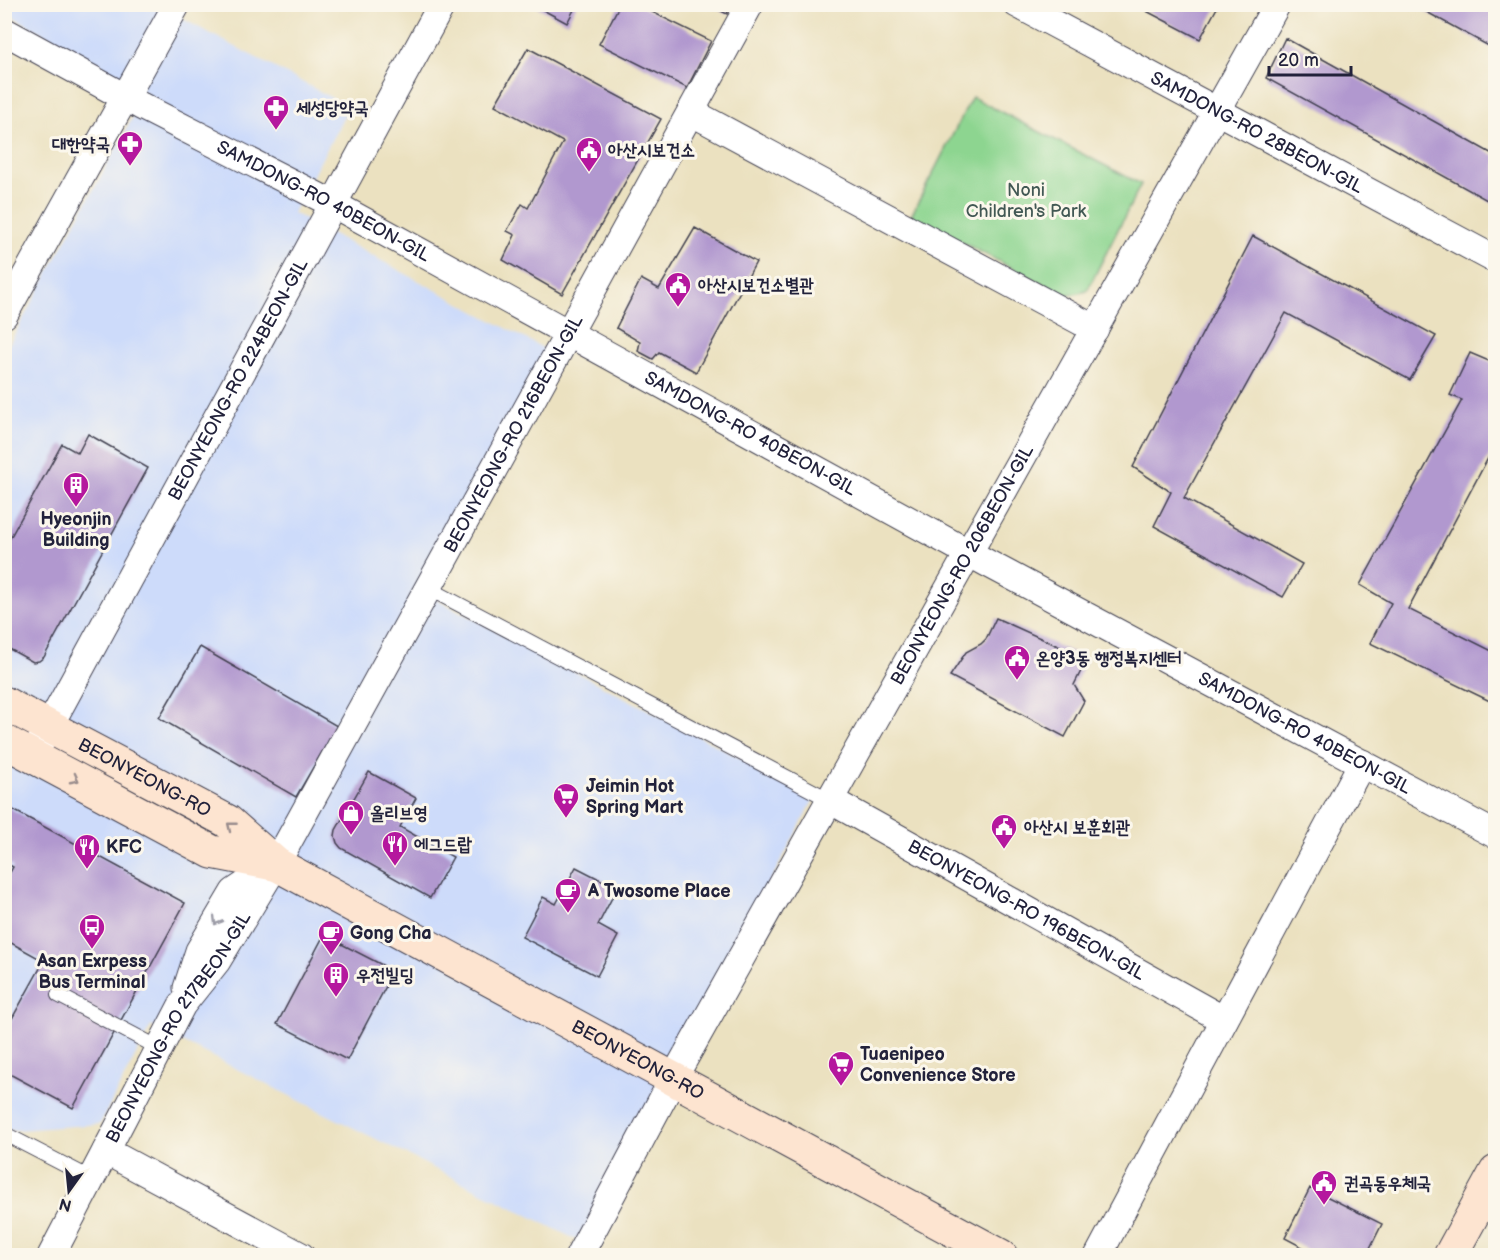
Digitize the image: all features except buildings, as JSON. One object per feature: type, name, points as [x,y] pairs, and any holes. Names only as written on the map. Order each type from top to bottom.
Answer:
[{"type":"street","points":[[4,315],[177,4]]},
{"type":"street","name":"BEONYEONG-RO 224BEON-GIL","points":[[19,749],[49,726],[442,4]]},
{"type":"street","name":"BEONYEONG-RO 216BEON-GIL","points":[[276,864],[750,4]]},
{"type":"street","name":"SAMDONG-RO 28BEON-GIL","points":[[1017,4],[1496,260]]},
{"type":"street","name":"BEONYEONG-RO 206BEON-GIL","points":[[579,1256],[673,1079],[1277,4]]},
{"type":"street","name":"SAMDONG-RO 40BEON-GIL","points":[[4,31],[333,204],[969,553],[1496,835]]},
{"type":"street","points":[[691,112],[1095,329]]},
{"type":"street","name":"BEONYEONG-RO","points":[[4,703],[226,821],[276,864],[1001,1256]]},
{"type":"street","name":"BEONYEONG-RO","points":[[19,749],[212,852],[276,864]]},
{"type":"street","points":[[1098,1256],[1362,763]]},
{"type":"street","name":"BEONYEONG-RO 196BEON-GIL","points":[[830,800],[1224,1020]]},
{"type":"street","name":"BEONYEONG-RO 217BEON-GIL","points":[[51,1256],[182,1005],[217,961],[276,864]]},
{"type":"street","points":[[106,1151],[301,1256]]},
{"type":"street","points":[[1450,1256],[1496,1172]]},
{"type":"lane","points":[[428,588],[830,800]]},
{"type":"lane","points":[[58,996],[159,1048]]},
{"type":"lane","points":[[5,1134],[92,1179]]},
{"type":"shaded area","points":[[163,4],[162,8],[349,107],[293,213],[552,353],[424,593],[815,797],[579,1241],[151,1026],[100,1124],[5,1131],[4,350],[146,93],[5,12],[5,5]]},
{"type":"green space","name":"Noni Children's Park","points":[[972,97],[1141,184],[1087,291],[1066,296],[911,216]]},
{"type":"place","name":"세성당약국","points":[[276,131]]},
{"type":"place","name":"대한약국","points":[[130,167]]},
{"type":"place","name":"아산시보건소","points":[[589,173]]},
{"type":"place","name":"아산시보건소별관","points":[[678,308]]},
{"type":"place","name":"Hyeonjin Building","points":[[76,508]]},
{"type":"place","name":"온양3동 행정복지센터","points":[[1017,681]]},
{"type":"place","name":"Jeimin Hot Spring Mart","points":[[566,819]]},
{"type":"place","name":"올리브영","points":[[351,836]]},
{"type":"place","name":"아산시 보훈회관","points":[[1004,850]]},
{"type":"place","name":"에그드랍","points":[[395,867]]},
{"type":"place","name":"KFC","points":[[87,870]]},
{"type":"place","name":"A Twosome Place","points":[[568,914]]},
{"type":"place","name":"Asan Exrpess Bus Terminal","points":[[92,950]]},
{"type":"place","name":"Gong Cha","points":[[331,956]]},
{"type":"place","name":"우전빌딩","points":[[336,998]]},
{"type":"place","name":"Tuaenipeo Convenience Store","points":[[841,1087]]},
{"type":"place","name":"권곡동우체국","points":[[1324,1206]]}]
